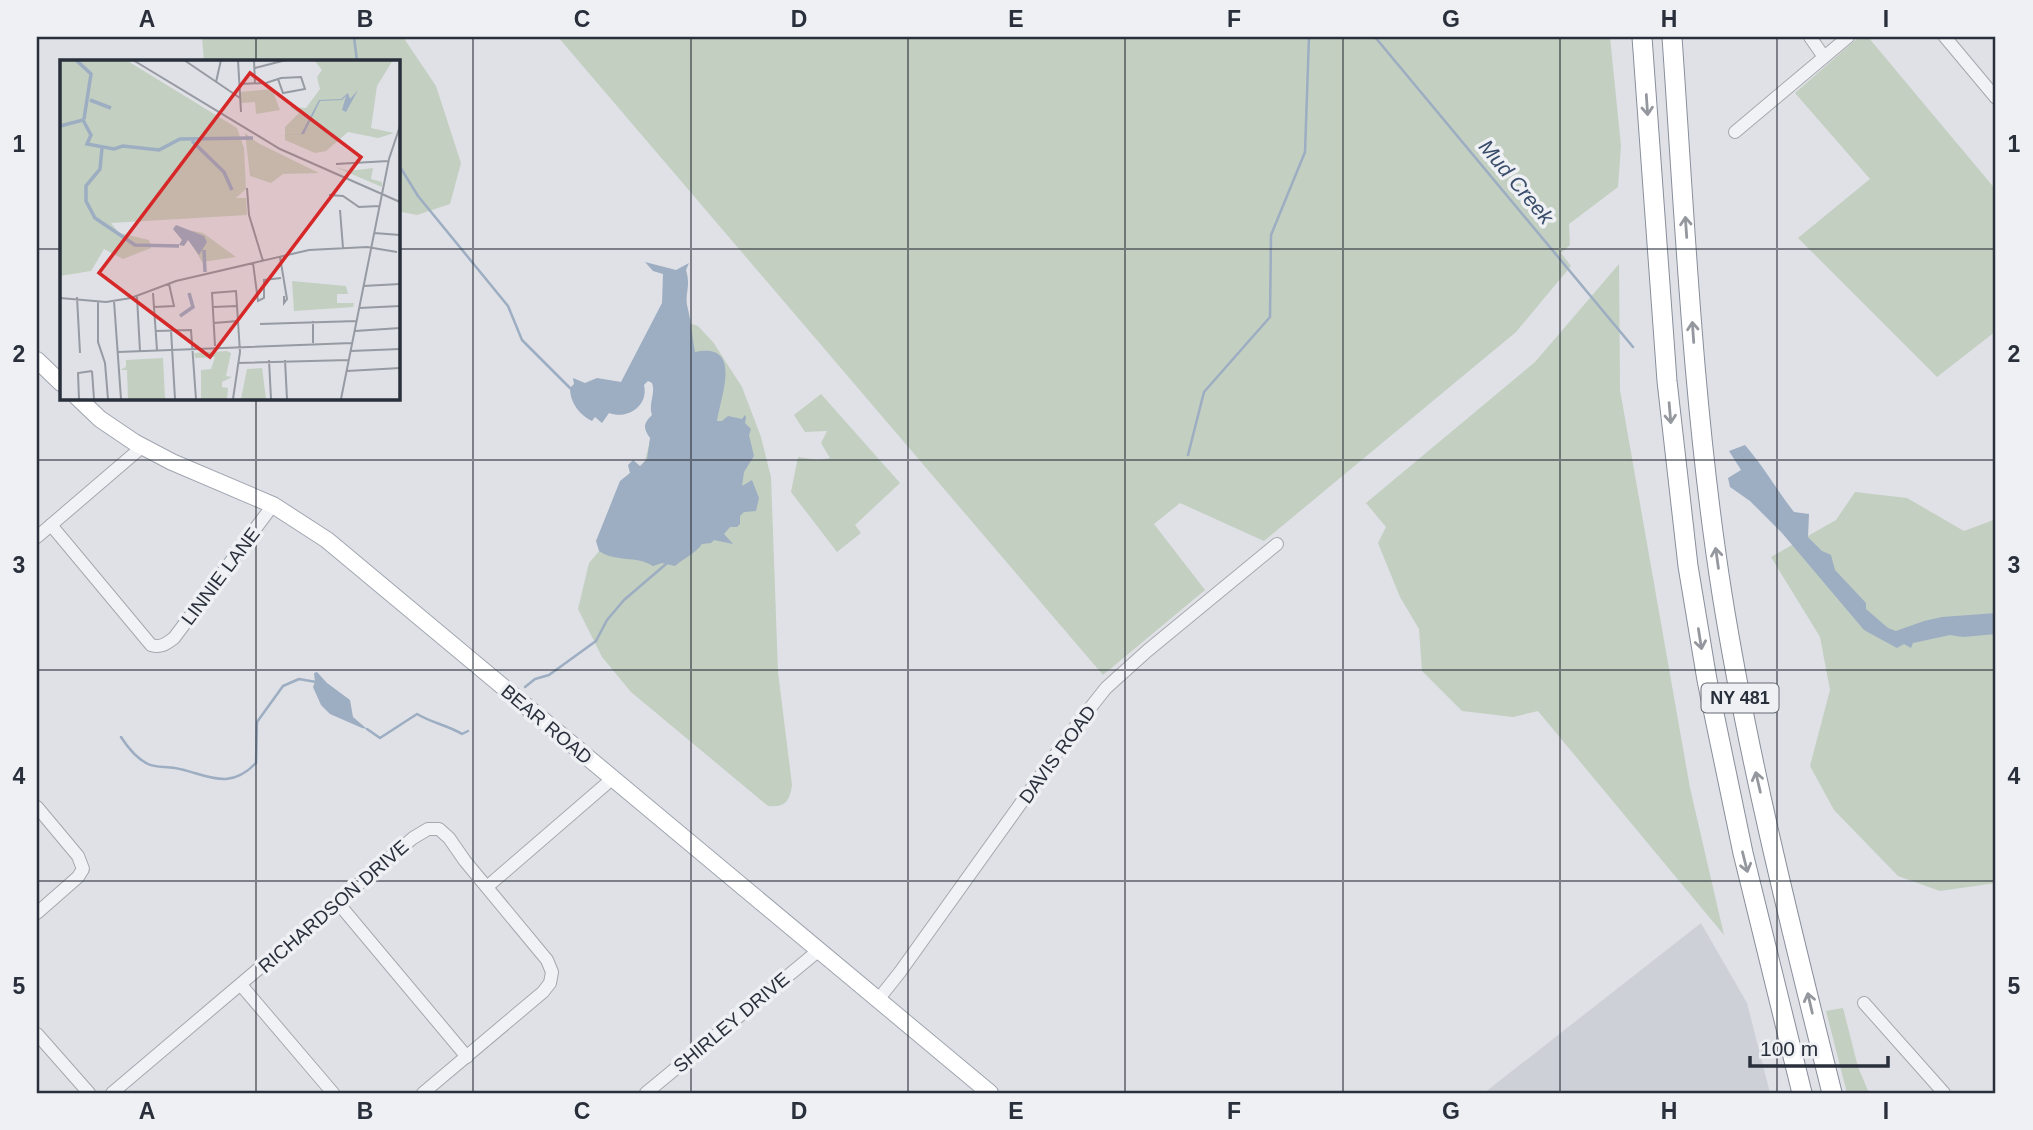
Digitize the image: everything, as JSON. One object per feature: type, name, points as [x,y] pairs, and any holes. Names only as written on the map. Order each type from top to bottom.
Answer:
[{"type":"highway","name":"NY 481","points":[[1642,37],[1669,405],[1688,566],[1707,680],[1743,853],[1802,1093]]},
{"type":"highway","name":"NY 481","points":[[1672,37],[1699,415],[1721,592],[1755,769],[1832,1093]]},
{"type":"main road","points":[[37,360],[60,382]]},
{"type":"main road","name":"BEAR ROAD","points":[[79,399],[100,419],[142,447],[273,505],[294,517],[363,569],[989,1093]]},
{"type":"street","points":[[1810,37],[1824,57]]},
{"type":"street","points":[[1735,132],[1848,37]]},
{"type":"street","points":[[1945,37],[1994,90]]},
{"type":"street","points":[[37,537],[142,447]]},
{"type":"street","name":"LINNIE LANE","points":[[51,525],[151,645],[158,647],[166,645],[174,638],[273,505]]},
{"type":"street","name":"DAVIS ROAD","points":[[877,1001],[901,972],[1106,688],[1277,544]]},
{"type":"street","points":[[423,1093],[550,984],[552,972],[547,960],[488,886],[612,779]]},
{"type":"street","points":[[37,807],[78,856],[83,869],[78,877],[37,913]]},
{"type":"street","name":"RICHARDSON DRIVE","points":[[112,1093],[413,838],[428,829],[439,829],[449,838],[488,886]]},
{"type":"street","points":[[338,903],[467,1056]]},
{"type":"street","name":"SHIRLEY DRIVE","points":[[646,1093],[818,951]]},
{"type":"street","points":[[241,985],[333,1093]]},
{"type":"street","points":[[1864,1003],[1944,1093]]},
{"type":"street","points":[[37,1034],[89,1093]]},
{"type":"shaded area","points":[[1701,923],[1747,1003],[1770,1093],[1484,1093]]},
{"type":"green space","points":[[202,37],[403,37],[436,86],[461,163],[450,204],[417,215],[399,211],[399,60],[204,60]]},
{"type":"green space","points":[[558,37],[1610,37],[1621,146],[1618,187],[1569,224],[1570,245],[1561,253],[1571,266],[1516,332],[1264,541],[1180,503],[1154,524],[1205,590],[1103,675]]},
{"type":"green space","points":[[1859,37],[1868,37],[1996,190],[1996,331],[1937,377],[1798,238],[1870,179],[1795,93]]},
{"type":"green space","points":[[1619,264],[1620,390],[1690,788],[1724,935],[1538,711],[1513,717],[1462,711],[1422,671],[1419,629],[1400,597],[1378,543],[1386,527],[1366,503],[1535,362]]},
{"type":"green space","points":[[682,321],[698,326],[713,342],[742,387],[761,437],[771,477],[778,672],[792,785],[788,799],[779,806],[768,806],[631,692],[602,657],[578,609],[589,563],[622,524],[640,479]]},
{"type":"green space","points":[[821,394],[900,483],[855,525],[861,533],[837,552],[791,492],[798,457],[818,460],[830,458],[821,443],[827,431],[805,432],[794,415]]},
{"type":"green space","points":[[1855,492],[1907,498],[1964,531],[1996,519],[1996,883],[1940,891],[1898,876],[1834,810],[1810,766],[1830,690],[1820,637],[1771,557],[1836,520]]},
{"type":"green space","points":[[1843,1008],[1858,1067],[1869,1093],[1847,1093],[1826,1011]]},
{"type":"water","points":[[645,262],[676,270],[689,263],[686,270],[687,300],[695,352],[710,351],[719,355],[724,363],[726,373],[717,421],[728,416],[742,419],[745,415],[745,423],[751,429],[749,435],[754,456],[744,472],[742,486],[752,480],[759,498],[756,511],[744,512],[740,516],[740,524],[730,527],[724,534],[733,544],[714,540],[702,544],[675,566],[662,563],[653,566],[606,555],[599,551],[596,541],[620,481],[630,473],[628,465],[633,460],[640,466],[647,459],[650,438],[645,426],[652,415],[652,383],[648,381],[644,385],[643,399],[635,410],[623,415],[609,413],[602,423],[595,417],[592,421],[576,408],[570,393],[574,384],[573,378],[585,383],[597,378],[621,382],[662,303],[663,274],[653,271]]},
{"type":"water","points":[[1745,445],[1794,512],[1809,514],[1808,537],[1822,551],[1831,555],[1835,570],[1866,603],[1866,609],[1888,628],[1896,631],[1942,617],[1996,613],[1996,634],[1963,637],[1950,635],[1913,643],[1911,648],[1904,644],[1897,648],[1864,630],[1782,533],[1750,501],[1730,487],[1728,478],[1741,470],[1729,451]]},
{"type":"water","points":[[317,672],[350,700],[353,717],[367,729],[330,714],[321,705],[313,687],[314,673]]},
{"type":"waterway","points":[[354,37],[357,60]]},
{"type":"waterway","points":[[1188,455],[1204,392],[1270,317],[1271,235],[1305,152],[1309,37]]},
{"type":"waterway","name":"Mud Creek","points":[[1375,37],[1633,347]]},
{"type":"waterway","points":[[399,165],[418,196],[508,306],[522,340],[570,388]]},
{"type":"waterway","points":[[525,687],[535,679],[549,675],[596,641],[607,620],[624,600],[666,564]]},
{"type":"waterway","points":[[121,737],[136,756],[151,765],[217,779],[236,777],[256,763],[257,722],[283,686],[299,679],[316,682]]},
{"type":"waterway","points":[[367,729],[380,738],[417,714],[462,734],[468,731]]}]
